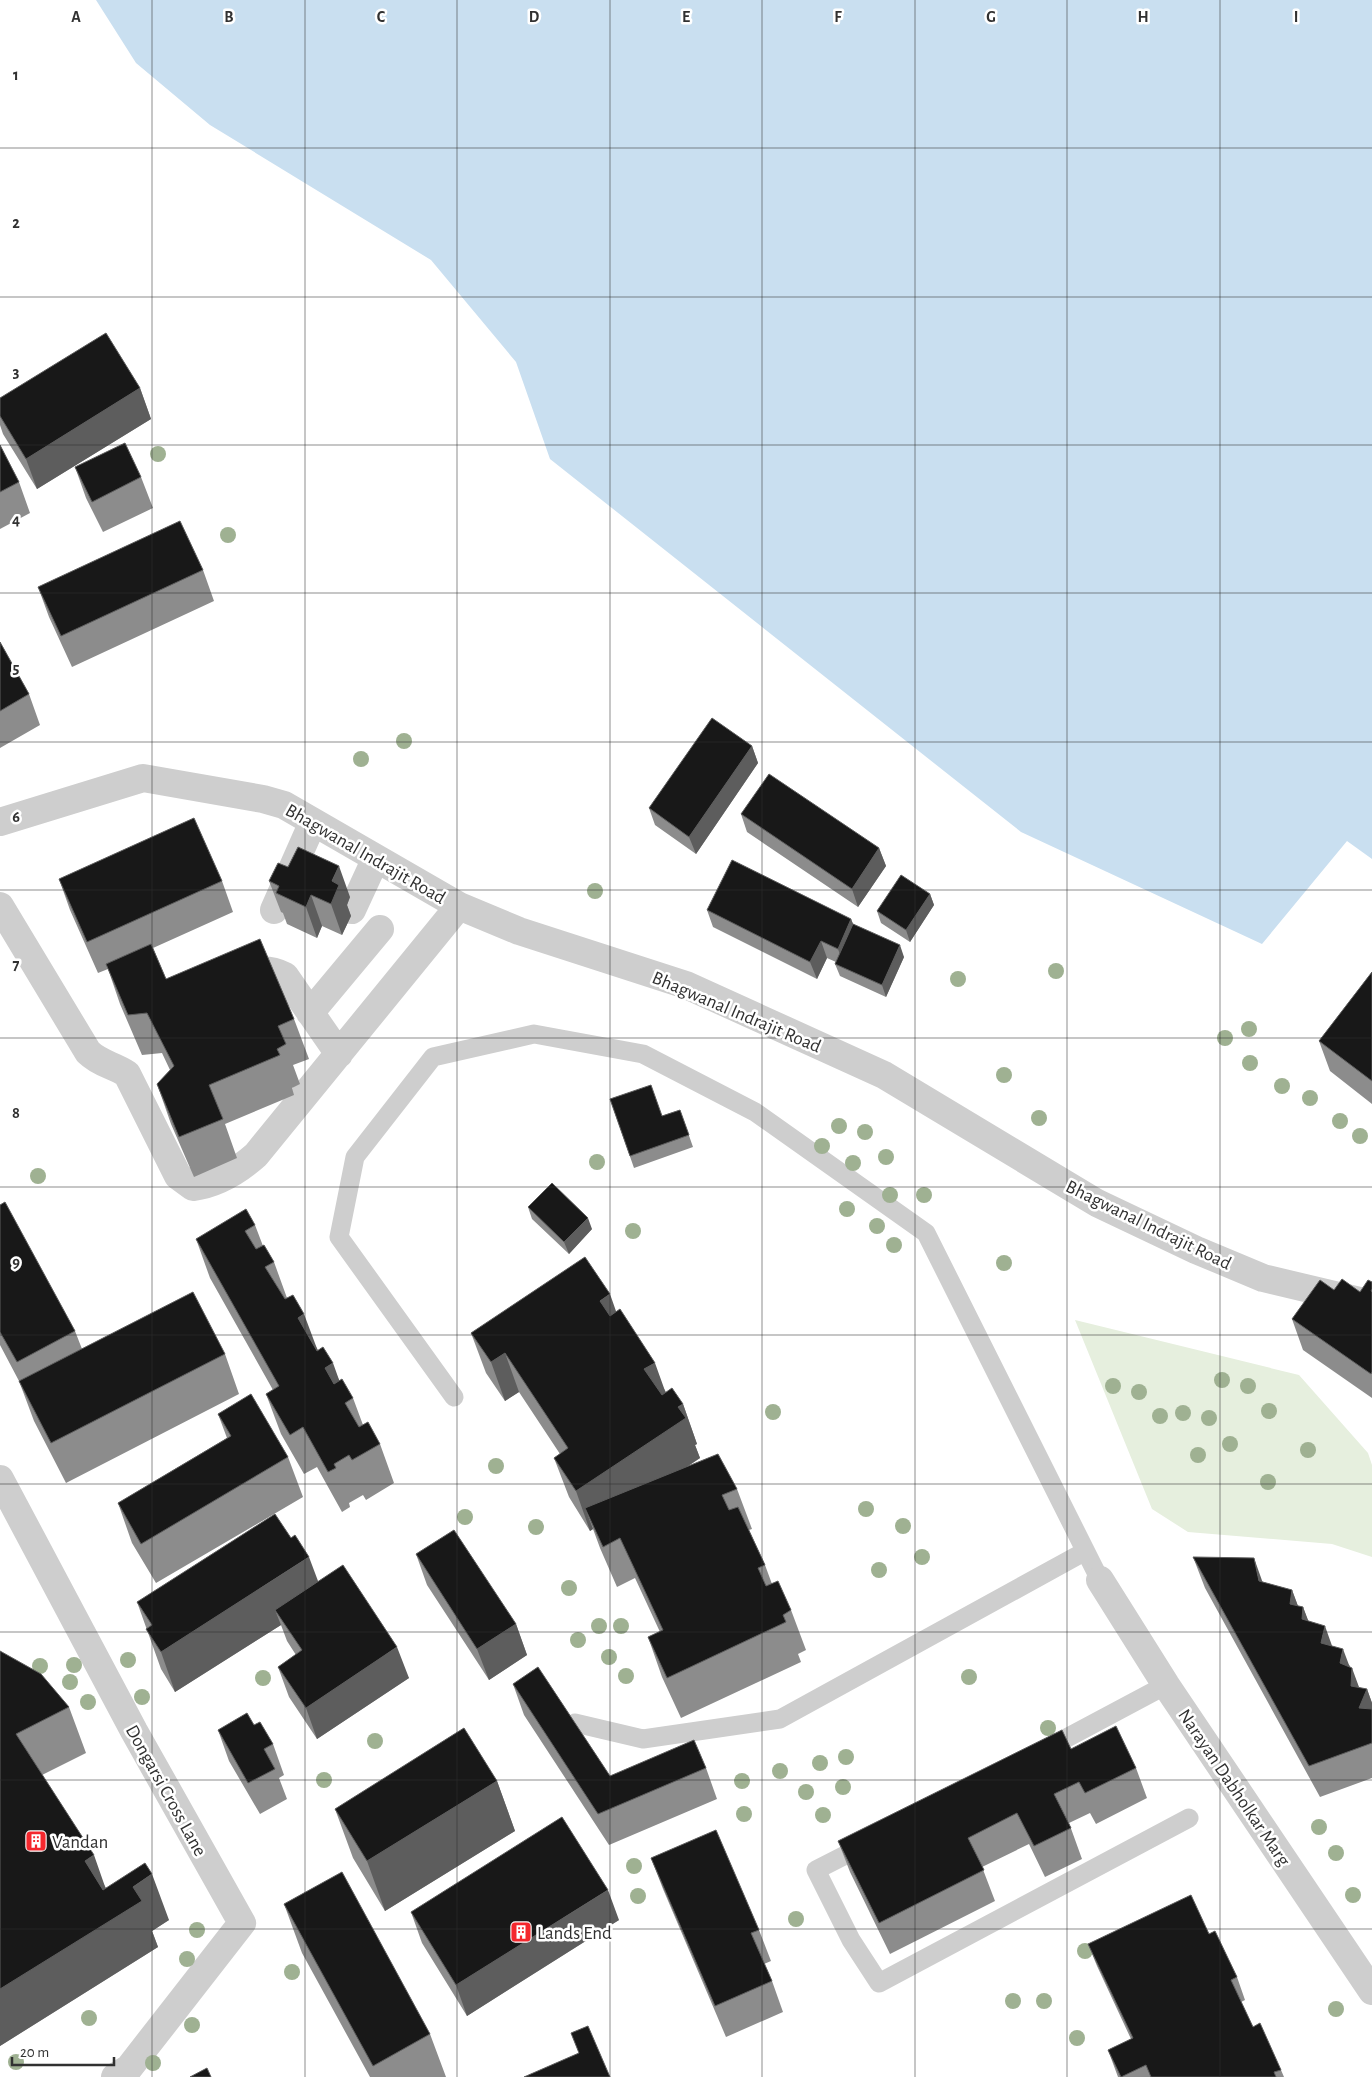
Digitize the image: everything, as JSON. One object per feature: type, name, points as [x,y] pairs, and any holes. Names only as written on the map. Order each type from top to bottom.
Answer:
[{"type":"street","name":"Bhagwanal Indrajit Road","points":[[0,822],[143,778],[263,799],[284,805],[459,906],[519,932],[686,985],[884,1075],[1097,1203],[1196,1250],[1263,1278],[1372,1304]]},
{"type":"street","points":[[274,910],[313,822]]},
{"type":"street","points":[[352,910],[376,858]]},
{"type":"street","points":[[0,906],[88,1052],[103,1064],[119,1069],[127,1074],[178,1176],[193,1187],[238,1170],[256,1155],[459,906]]},
{"type":"street","points":[[310,1013],[380,929]]},
{"type":"street","points":[[211,984],[259,969],[272,969],[284,976],[339,1054]]},
{"type":"street","name":"Dongarsi Cross Lane","points":[[0,1479],[134,1731],[242,1923],[129,2068],[115,2077]]},
{"type":"street","name":"Narayan Dabholkar Marg","points":[[1100,1580],[1166,1685],[1372,1991]]},
{"type":"lane","points":[[454,1396],[340,1237],[355,1157],[433,1057],[534,1034],[643,1054],[755,1112],[926,1232],[1084,1552],[1100,1580]]},
{"type":"lane","points":[[575,1722],[643,1739],[780,1719],[1084,1552]]},
{"type":"lane","points":[[1031,1756],[1166,1685]]},
{"type":"lane","points":[[882,1836],[816,1870],[851,1940],[879,1983],[1189,1818]]},
{"type":"green space","points":[[1075,1320],[1299,1375],[1368,1453],[1372,1465],[1372,1557],[1332,1544],[1188,1532],[1152,1509]]},
{"type":"water","points":[[96,0],[1372,0],[1372,859],[1347,841],[1262,944],[1021,832],[550,459],[516,362],[431,260],[210,125],[136,63]]},
{"type":"building","points":[[106,333],[140,388],[26,459],[0,416],[0,398]]},
{"type":"building","points":[[125,443],[141,477],[92,502],[75,467]]},
{"type":"building","points":[[0,445],[19,482],[0,492]]},
{"type":"building","points":[[180,521],[203,570],[61,636],[38,587]]},
{"type":"building","points":[[0,642],[29,694],[0,711]]},
{"type":"building","points":[[712,718],[752,746],[689,837],[649,808]]},
{"type":"building","points":[[769,774],[879,848],[852,889],[741,814]]},
{"type":"building","points":[[194,818],[222,881],[87,942],[59,879]]},
{"type":"building","points":[[298,847],[339,866],[332,881],[339,885],[331,904],[311,895],[306,907],[276,893],[279,886],[269,881],[278,863],[288,867]]},
{"type":"building","points":[[732,860],[851,919],[838,949],[821,941],[810,962],[707,910]]},
{"type":"building","points":[[901,875],[930,894],[906,930],[877,911]]},
{"type":"building","points":[[853,924],[900,945],[882,985],[835,964]]},
{"type":"building","points":[[260,939],[294,1019],[278,1026],[286,1044],[277,1049],[280,1055],[209,1085],[223,1119],[179,1137],[157,1084],[174,1066],[147,1013],[128,1015],[106,964],[151,944],[166,979]]},
{"type":"building","points":[[1372,972],[1372,1081],[1319,1041]]},
{"type":"building","points":[[651,1085],[662,1116],[680,1110],[689,1135],[630,1156],[610,1099]]},
{"type":"building","points":[[552,1183],[588,1218],[564,1242],[528,1207]]},
{"type":"building","points":[[5,1202],[75,1331],[17,1362],[0,1332],[0,1205]]},
{"type":"building","points":[[246,1209],[255,1225],[245,1231],[256,1249],[264,1245],[274,1262],[265,1267],[285,1299],[293,1295],[304,1314],[298,1318],[317,1351],[323,1347],[333,1363],[325,1368],[334,1384],[342,1379],[353,1398],[345,1403],[359,1427],[368,1422],[380,1444],[352,1460],[349,1455],[334,1464],[336,1468],[328,1472],[303,1427],[290,1435],[266,1394],[279,1386],[196,1239]]},
{"type":"building","points":[[585,1257],[610,1294],[600,1301],[610,1316],[620,1309],[655,1363],[644,1369],[662,1395],[672,1388],[683,1404],[678,1407],[686,1418],[576,1491],[554,1458],[568,1448],[505,1353],[491,1362],[471,1333]]},
{"type":"building","points":[[1342,1279],[1360,1292],[1368,1280],[1372,1282],[1371,1374],[1292,1319],[1320,1280],[1334,1290]]},
{"type":"building","points":[[193,1292],[225,1354],[51,1443],[19,1381]]},
{"type":"building","points":[[251,1394],[288,1457],[141,1544],[118,1503],[231,1436],[218,1414]]},
{"type":"building","points":[[718,1454],[737,1489],[722,1495],[729,1510],[738,1507],[765,1565],[758,1568],[766,1586],[778,1581],[791,1610],[783,1615],[786,1622],[667,1678],[648,1637],[663,1630],[620,1538],[603,1547],[585,1508]]},
{"type":"building","points":[[275,1514],[291,1538],[295,1535],[309,1557],[161,1652],[146,1629],[152,1625],[137,1602]]},
{"type":"building","points":[[454,1530],[516,1624],[477,1649],[416,1554]]},
{"type":"building","points":[[1193,1557],[1254,1558],[1259,1581],[1292,1590],[1290,1604],[1303,1607],[1302,1619],[1325,1626],[1321,1643],[1343,1649],[1340,1663],[1352,1668],[1351,1686],[1367,1689],[1359,1708],[1372,1709],[1372,1743],[1309,1766]]},
{"type":"building","points":[[343,1565],[397,1647],[306,1708],[278,1667],[302,1650],[275,1610]]},
{"type":"building","name":"Vandan","points":[[0,1651],[41,1674],[69,1707],[16,1734],[94,1855],[85,1861],[103,1890],[145,1863],[152,1874],[133,1887],[142,1901],[0,1989]]},
{"type":"building","points":[[538,1667],[610,1776],[694,1740],[706,1768],[598,1814],[513,1684]]},
{"type":"building","points":[[247,1713],[254,1725],[260,1722],[273,1744],[264,1749],[275,1769],[248,1783],[218,1730]]},
{"type":"building","points":[[1116,1726],[1136,1768],[1085,1793],[1079,1782],[1054,1794],[1071,1828],[1034,1846],[1017,1813],[968,1838],[984,1870],[879,1923],[838,1841],[1062,1730],[1071,1749]]},
{"type":"building","points":[[464,1728],[497,1781],[367,1861],[335,1809]]},
{"type":"building","name":"Lands End","points":[[562,1817],[608,1890],[456,1985],[411,1912]]},
{"type":"building","points":[[716,1830],[759,1930],[751,1933],[772,1981],[715,2006],[651,1858]]},
{"type":"building","points":[[342,1872],[430,2034],[373,2066],[284,1904]]},
{"type":"building","points":[[1191,1895],[1209,1934],[1215,1931],[1237,1977],[1231,1980],[1253,2027],[1260,2023],[1281,2070],[1274,2072],[1276,2077],[1151,2077],[1146,2065],[1121,2077],[1108,2050],[1133,2038],[1088,1944]]},
{"type":"building","points":[[588,2026],[610,2077],[524,2077],[579,2053],[571,2033]]},
{"type":"building","points":[[207,2068],[211,2077],[190,2077]]},
{"type":"place","name":"Vandan","points":[[36,1841]]},
{"type":"place","name":"Lands End","points":[[521,1932]]}]
